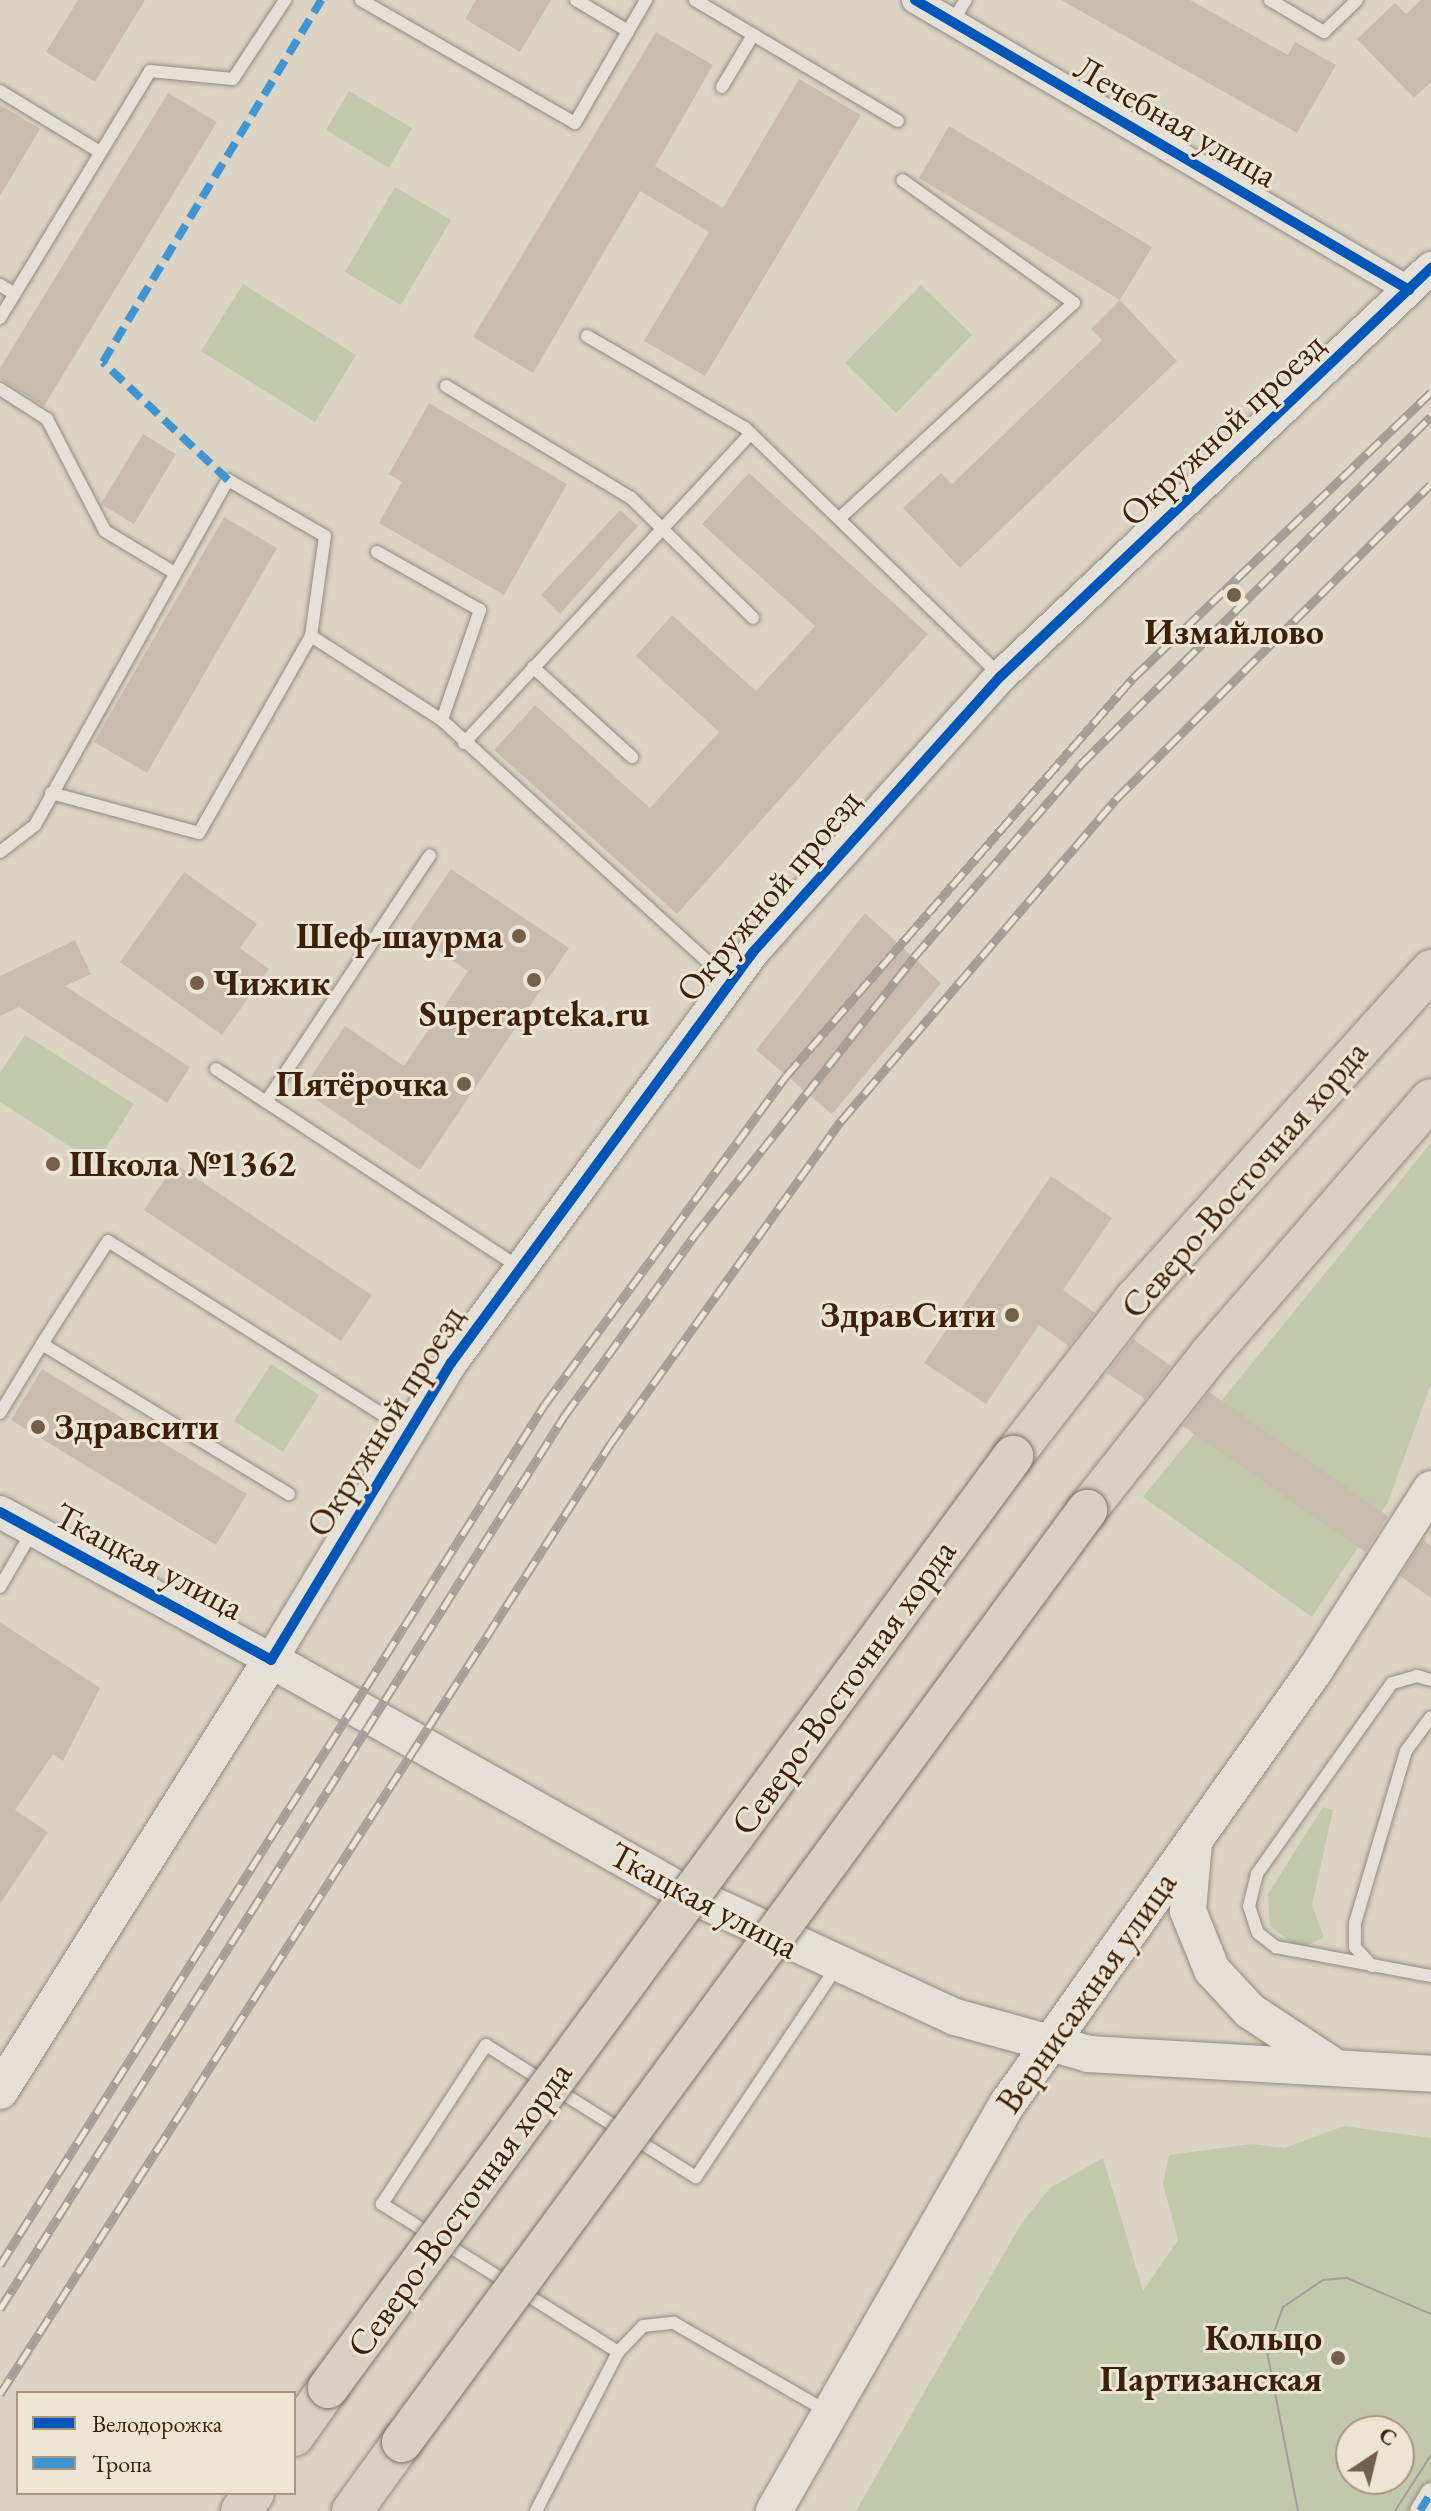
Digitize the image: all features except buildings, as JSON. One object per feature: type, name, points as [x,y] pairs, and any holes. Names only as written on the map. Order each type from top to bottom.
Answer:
[{"type":"main road","name":"Северо-Восточная хорда","points":[[296,2433],[1013,1456],[1135,1299],[1431,970]]},
{"type":"main road","points":[[352,2511],[1087,1510],[1210,1354],[1431,1099]]},
{"type":"main road","name":"Вернисажная улица","points":[[774,2511],[828,2412],[1045,2047],[1430,1494]]},
{"type":"main road","name":"Ткацкая улица","points":[[271,1660],[678,1889],[836,1968],[1045,2047],[1158,2060],[1331,2064],[1431,2074]]},
{"type":"main road","name":"Окружной проезд","points":[[0,2091],[271,1660]]},
{"type":"main road","points":[[1196,1834],[1188,1911],[1212,1970],[1250,2011],[1331,2064]]},
{"type":"street","name":"Лечебная улица","points":[[915,0],[959,11],[1420,279]]},
{"type":"street","name":"Окружной проезд","points":[[271,1660],[407,1430],[519,1267],[729,981],[1001,676],[1420,279]]},
{"type":"street","name":"Ткацкая улица","points":[[0,1512],[271,1660]]},
{"type":"street","points":[[1420,2511],[1431,2493]]},
{"type":"lane","points":[[0,318],[150,71],[233,79],[285,0]]},
{"type":"lane","points":[[361,0],[575,123],[646,0]]},
{"type":"lane","points":[[576,0],[628,31]]},
{"type":"lane","points":[[695,0],[898,121]]},
{"type":"lane","points":[[1270,0],[1324,32],[1357,0]]},
{"type":"lane","points":[[722,87],[753,35]]},
{"type":"lane","points":[[0,91],[100,152]]},
{"type":"lane","points":[[842,516],[1074,303],[902,180]]},
{"type":"lane","points":[[0,285],[15,294]]},
{"type":"lane","points":[[587,336],[751,433],[842,516],[1001,676]]},
{"type":"lane","points":[[446,386],[631,498],[661,531],[753,618]]},
{"type":"lane","points":[[0,389],[47,419],[105,531],[175,573]]},
{"type":"lane","points":[[464,743],[751,433]]},
{"type":"lane","points":[[0,852],[35,825],[51,793],[228,480],[325,536],[311,636],[199,833],[51,793]]},
{"type":"lane","points":[[377,552],[480,610],[442,720]]},
{"type":"lane","points":[[311,636],[442,720],[729,981]]},
{"type":"lane","points":[[533,667],[632,757]]},
{"type":"lane","points":[[266,1102],[430,855]]},
{"type":"lane","points":[[216,1069],[519,1267]]},
{"type":"lane","points":[[0,1413],[108,1241],[407,1430]]},
{"type":"lane","points":[[42,1344],[289,1494]]},
{"type":"lane","points":[[0,1587],[33,1530]]},
{"type":"lane","points":[[1431,1680],[1392,1683],[1257,1874],[1249,1906],[1258,1933],[1276,1947],[1375,1968],[1431,1973]]},
{"type":"lane","points":[[1375,1968],[1355,1947],[1355,1923],[1406,1751],[1431,1717]]},
{"type":"lane","points":[[618,2352],[382,2204],[486,2045],[696,2177],[836,1968]]},
{"type":"lane","points":[[536,2511],[618,2352],[643,2326],[674,2323],[828,2412]]},
{"type":"green space","points":[[349,91],[412,128],[389,168],[326,130]]},
{"type":"green space","points":[[395,187],[451,220],[401,305],[345,272]]},
{"type":"green space","points":[[243,284],[356,355],[315,422],[201,351]]},
{"type":"green space","points":[[921,285],[972,335],[896,413],[845,363]]},
{"type":"green space","points":[[25,1035],[134,1104],[96,1163],[0,1102],[0,1073]]},
{"type":"green space","points":[[1431,1143],[1431,1384],[1388,1502],[1312,1617],[1143,1497]]},
{"type":"green space","points":[[271,1364],[319,1395],[283,1452],[234,1421]]},
{"type":"green space","points":[[1323,1807],[1333,1810],[1312,1905],[1324,1937],[1300,1949],[1270,1926],[1268,1894]]},
{"type":"green space","points":[[1344,2126],[1431,2138],[1431,2511],[856,2511],[1021,2224],[1050,2188],[1103,2158],[1143,2291],[1178,2240],[1163,2184],[1169,2155],[1252,2144],[1285,2148]]},
{"type":"tram line","points":[[1298,2511],[1267,2351],[1283,2307],[1323,2280],[1347,2278],[1431,2314]]},
{"type":"tram line","points":[[1395,2511],[1431,2455]]},
{"type":"railway","points":[[0,2265],[545,1404],[786,1076],[1133,678],[1431,392]]},
{"type":"railway","points":[[0,2309],[565,1415],[694,1236],[914,957],[1081,764],[1431,417]]},
{"type":"railway","points":[[0,2394],[611,1443],[841,1121],[1116,799],[1431,484]]},
{"type":"marked path","points":[[228,480],[103,362],[321,0]]},
{"type":"marked path","points":[[1420,2511],[1431,2493]]},
{"type":"cycle path","points":[[915,0],[1409,290]]},
{"type":"cycle path","points":[[0,1512],[271,1660],[451,1363],[753,952],[1001,676],[1431,268]]},
{"type":"place","name":"Измайлово","points":[[1234,595]]},
{"type":"place","name":"Шеф-шаурма","points":[[519,936]]},
{"type":"place","name":"Superapteka.ru","points":[[534,980]]},
{"type":"place","name":"Чижик","points":[[197,983]]},
{"type":"place","name":"Пятёрочка","points":[[464,1084]]},
{"type":"place","name":"Школа №1362","points":[[53,1164]]},
{"type":"place","name":"ЗдравСити","points":[[1012,1315]]},
{"type":"place","name":"Здравсити","points":[[38,1427]]},
{"type":"place","name":"Кольцо Партизанская","points":[[1338,2358]]}]
